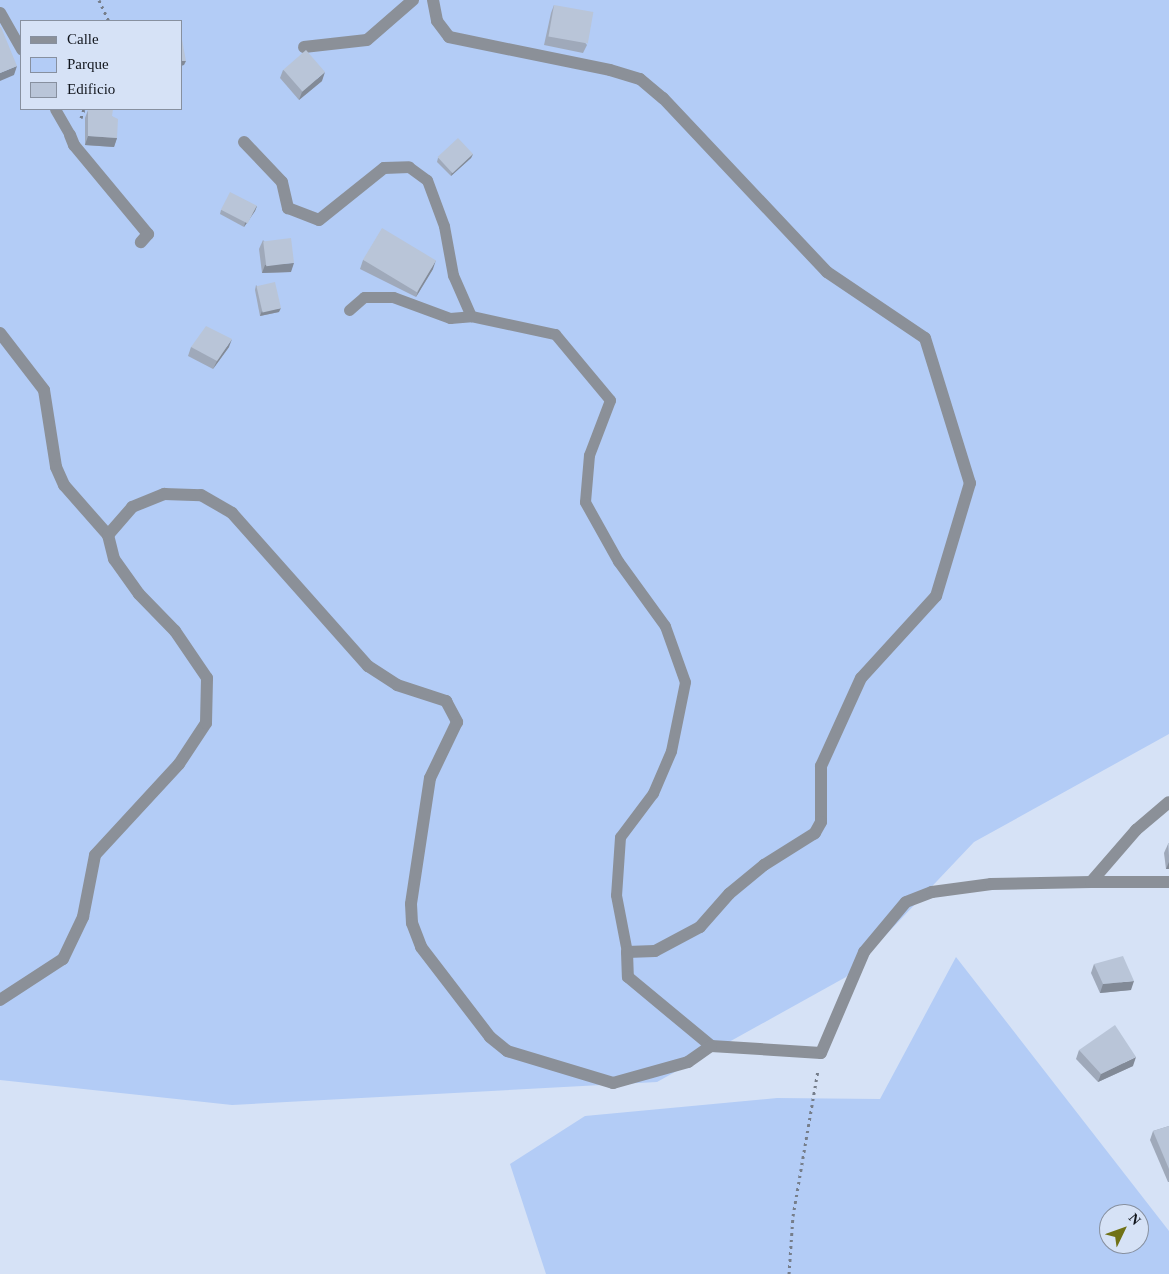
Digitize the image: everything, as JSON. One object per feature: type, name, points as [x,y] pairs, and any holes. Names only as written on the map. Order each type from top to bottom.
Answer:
[{"type":"street","points":[[304,47],[366,40],[413,0]]},
{"type":"street","points":[[433,0],[437,21],[450,37],[610,70],[640,79],[663,98],[827,272],[925,338],[970,483],[936,596],[861,678],[822,766],[820,822],[815,833],[764,864],[729,894],[700,928],[655,951],[628,952],[628,977],[711,1046],[820,1053],[864,952],[906,902],[932,892],[991,884],[1169,882]]},
{"type":"street","points":[[70,134],[74,145],[148,234],[141,242]]},
{"type":"street","points":[[244,142],[282,182],[288,208],[319,220],[384,168],[409,167]]},
{"type":"street","points":[[0,333],[44,390],[56,467],[64,485],[108,535],[114,559],[138,594],[175,631],[206,678],[206,723],[179,764],[95,855],[83,917],[63,959],[0,1000]]},
{"type":"street","points":[[108,535],[132,507],[164,494],[201,495],[232,513],[368,666],[397,685],[446,701],[457,722],[430,778],[411,904],[412,923],[421,947],[490,1037],[507,1051],[613,1082],[688,1062],[711,1046]]},
{"type":"street","points":[[1091,882],[1136,830],[1169,802]]},
{"type":"lane","points":[[0,12],[20,47]]},
{"type":"lane","points":[[56,110],[70,134]]},
{"type":"lane","points":[[409,167],[427,180],[444,226],[453,275],[471,316]]},
{"type":"lane","points":[[349,310],[364,297],[392,297],[450,318],[471,316],[555,334],[610,400],[589,455],[585,502],[618,561],[666,626],[685,682],[671,750],[653,793],[620,836],[616,895],[628,952]]},
{"type":"path","points":[[99,0],[109,20]]},
{"type":"path","points":[[789,1274],[793,1216],[820,1053]]},
{"type":"green space","points":[[0,0],[1169,0],[1169,734],[974,842],[846,977],[657,1082],[232,1105],[0,1080]]},
{"type":"green space","points":[[956,957],[1148,1204],[1099,1204],[1099,1254],[1149,1254],[1149,1205],[1169,1231],[1169,1274],[546,1274],[510,1164],[585,1116],[777,1098],[880,1099]]},
{"type":"building","points":[[554,5],[593,12],[588,43],[548,37]]},
{"type":"building","points":[[0,27],[17,66],[0,73]]},
{"type":"building","points":[[182,39],[186,61],[182,61]]},
{"type":"building","points":[[306,50],[325,72],[302,92],[283,70]]},
{"type":"building","points":[[88,110],[113,110],[112,116],[118,119],[117,138],[88,136]]},
{"type":"building","points":[[458,138],[473,154],[453,173],[438,157]]},
{"type":"building","points":[[230,192],[257,206],[248,223],[221,210]]},
{"type":"building","points":[[382,228],[436,260],[417,292],[363,260]]},
{"type":"building","points":[[291,238],[294,263],[266,266],[263,241]]},
{"type":"building","points":[[275,282],[281,308],[263,313],[256,286]]},
{"type":"building","points":[[206,326],[232,339],[217,361],[191,347]]},
{"type":"building","points":[[1123,956],[1134,981],[1103,984],[1094,964]]},
{"type":"building","points":[[1115,1025],[1136,1057],[1101,1074],[1079,1050]]},
{"type":"building","points":[[1169,1126],[1169,1169],[1153,1131]]}]
